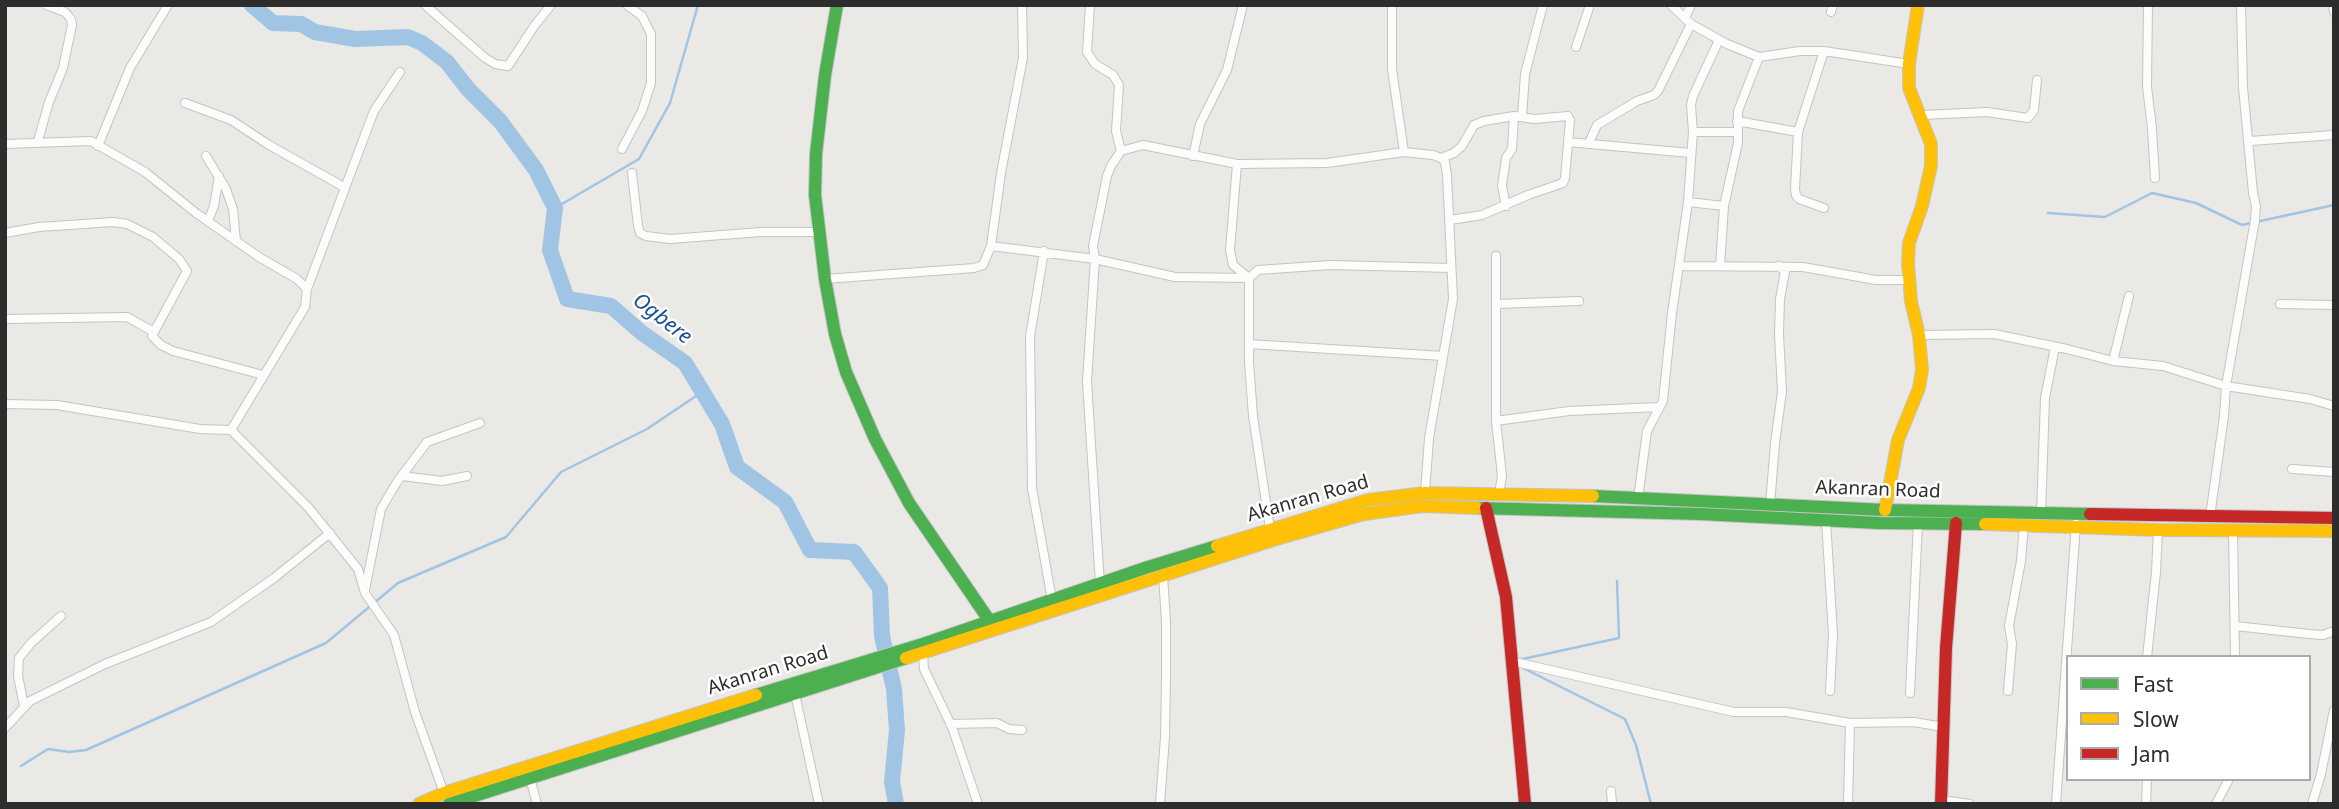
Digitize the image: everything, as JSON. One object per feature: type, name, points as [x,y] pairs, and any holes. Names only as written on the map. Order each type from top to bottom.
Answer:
[{"type":"main road","points":[[837,5],[825,75],[816,154],[815,195],[835,334],[846,372],[875,439],[909,503],[989,621]]},
{"type":"main road","points":[[1885,510],[1898,440],[1919,388],[1922,370],[1909,280],[1909,243],[1922,206],[1930,166],[1931,144],[1909,88],[1909,64],[1918,5]]},
{"type":"main road","name":"Akanran Road","points":[[447,798],[484,799],[530,778],[679,725],[795,694],[989,621],[1270,529],[1368,500],[1425,493],[1499,494],[2041,514],[2076,521],[2158,530],[2334,531]]},
{"type":"main road","points":[[1525,509],[1528,495]]},
{"type":"main road","name":"Akanran Road","points":[[892,657],[923,653],[1163,575],[1364,514],[1423,506],[2024,524],[2210,517],[2334,518]]},
{"type":"main road","points":[[1486,508],[1506,597],[1525,804]]},
{"type":"main road","points":[[1942,802],[1946,648],[1956,523]]},
{"type":"main road","name":"Akanran Road","points":[[419,804],[447,798],[875,663]]},
{"type":"street","points":[[38,141],[49,102],[63,68],[72,25],[65,12],[46,5]]},
{"type":"street","points":[[98,146],[130,68],[168,5]]},
{"type":"street","points":[[425,5],[484,57],[495,64],[508,66],[535,24],[551,5]]},
{"type":"street","points":[[621,149],[642,111],[651,83],[651,34],[642,16],[627,5]]},
{"type":"street","points":[[825,279],[974,268],[983,265],[991,246],[1000,173],[1023,58],[1022,5]]},
{"type":"street","points":[[1090,5],[1087,52],[1095,64],[1113,75],[1119,85],[1116,131],[1121,151],[1107,176],[1093,246],[1095,259],[1087,382],[1100,584]]},
{"type":"street","points":[[1193,156],[1200,124],[1227,71],[1242,5]]},
{"type":"street","points":[[1392,5],[1392,69],[1404,152]]},
{"type":"street","points":[[1506,206],[1502,186],[1506,158],[1512,149],[1525,74],[1543,5]]},
{"type":"street","points":[[1576,47],[1590,5]]},
{"type":"street","points":[[1671,5],[1688,21],[1719,40],[1759,57],[1800,51],[1824,51],[1909,64]]},
{"type":"street","points":[[1589,143],[1597,125],[1658,91],[1688,21],[1691,5]]},
{"type":"street","points":[[2148,5],[2147,87],[2155,178]]},
{"type":"street","points":[[2210,517],[2224,416],[2225,386],[2255,223],[2256,206],[2243,87],[2241,5]]},
{"type":"street","points":[[2333,5],[2334,12]]},
{"type":"street","points":[[1638,499],[1647,431],[1664,391],[1688,202],[1693,96],[1719,40]]},
{"type":"street","points":[[1824,51],[1798,132],[1796,195],[1799,199],[1824,208]]},
{"type":"street","points":[[1720,266],[1724,206],[1738,132],[1737,121],[1759,57]]},
{"type":"street","points":[[231,430],[305,307],[306,289],[374,111],[400,72]]},
{"type":"street","points":[[1921,115],[1987,112],[2028,118],[2034,110],[2037,80]]},
{"type":"street","points":[[185,103],[230,120],[344,187]]},
{"type":"street","points":[[1121,151],[1143,145],[1161,147],[1237,164],[1327,163],[1404,152],[1441,158],[1454,153],[1462,146],[1474,125],[1518,117],[1534,119],[1568,116],[1570,120],[1563,183],[1482,215],[1450,220]]},
{"type":"street","points":[[1737,121],[1798,132]]},
{"type":"street","points":[[1693,132],[1738,132]]},
{"type":"street","points":[[2249,141],[2334,135]]},
{"type":"street","points":[[5,144],[38,141],[91,142],[145,172],[236,241],[297,279],[306,289]]},
{"type":"street","points":[[1568,142],[1690,153]]},
{"type":"street","points":[[206,156],[226,189],[233,209],[236,241]]},
{"type":"street","points":[[1425,493],[1429,438],[1453,299],[1447,175],[1445,162],[1441,158]]},
{"type":"street","points":[[1237,164],[1230,250],[1233,265],[1250,278]]},
{"type":"street","points":[[632,173],[638,226],[640,233],[646,236],[670,239],[761,232],[819,232]]},
{"type":"street","points":[[208,221],[214,206],[219,176]]},
{"type":"street","points":[[1688,202],[1724,206]]},
{"type":"street","points":[[5,233],[39,227],[113,222],[127,224],[153,237],[179,259],[187,271],[152,336],[173,351],[263,375]]},
{"type":"street","points":[[991,246],[1095,259],[1175,277],[1250,278]]},
{"type":"street","points":[[1044,251],[1030,337],[1032,476],[1052,600]]},
{"type":"street","points":[[1496,256],[1496,421],[1502,476],[1499,494]]},
{"type":"street","points":[[1270,529],[1253,416],[1250,278],[1258,270],[1330,265],[1451,268]]},
{"type":"street","points":[[1680,266],[1802,267],[1876,280],[1909,280]]},
{"type":"street","points":[[1770,505],[1782,391],[1779,334],[1780,299],[1785,272],[1779,266]]},
{"type":"street","points":[[2113,360],[2129,296]]},
{"type":"street","points":[[1497,304],[1579,300]]},
{"type":"street","points":[[2280,304],[2334,305]]},
{"type":"street","points":[[5,319],[127,317],[154,332]]},
{"type":"street","points":[[1919,335],[1994,334],[2113,360],[2163,366],[2225,386],[2310,399],[2334,406]]},
{"type":"street","points":[[1250,344],[1443,356]]},
{"type":"street","points":[[2041,514],[2045,398],[2055,347]]},
{"type":"street","points":[[5,404],[57,405],[201,429],[231,430],[308,508],[358,569],[367,597],[394,635],[415,712],[447,798]]},
{"type":"street","points":[[1496,421],[1569,411],[1659,407]]},
{"type":"street","points":[[367,597],[381,509],[402,476],[427,442],[480,423]]},
{"type":"street","points":[[2292,469],[2334,471]]},
{"type":"street","points":[[402,476],[442,481],[467,476]]},
{"type":"street","points":[[1826,520],[1833,634],[1830,691]]},
{"type":"street","points":[[2067,655],[2076,521]]},
{"type":"street","points":[[1910,693],[1918,522]]},
{"type":"street","points":[[2008,691],[2012,645],[2009,626],[2021,561],[2024,524]]},
{"type":"street","points":[[2147,655],[2158,530]]},
{"type":"street","points":[[2233,530],[2235,655]]},
{"type":"street","points":[[5,728],[24,706],[105,664],[211,622],[274,578],[330,533]]},
{"type":"street","points":[[1160,804],[1166,680],[1163,575]]},
{"type":"street","points":[[24,706],[18,676],[19,658],[31,643],[61,616]]},
{"type":"street","points":[[2235,626],[2323,635],[2334,631]]},
{"type":"street","points":[[923,653],[924,669],[950,724],[978,804]]},
{"type":"street","points":[[1511,662],[1734,712],[1786,712],[1850,723],[1914,722],[1943,727]]},
{"type":"street","points":[[2056,804],[2066,662]]},
{"type":"street","points":[[795,694],[819,804]]},
{"type":"street","points":[[2312,804],[2334,710]]},
{"type":"street","points":[[950,724],[997,723],[1009,729],[1022,730]]},
{"type":"street","points":[[1848,804],[1850,723]]},
{"type":"street","points":[[530,778],[537,804]]},
{"type":"street","points":[[2146,804],[2147,781]]},
{"type":"street","points":[[2216,804],[2228,781]]},
{"type":"street","points":[[1611,790],[1612,804]]},
{"type":"street","points":[[1942,802],[1970,804]]},
{"type":"waterway","name":"Ogbere","points":[[252,5],[273,23],[301,24],[315,32],[355,39],[408,37],[422,43],[447,62],[468,89],[500,121],[536,170],[555,208],[550,250],[567,299],[611,306],[642,333],[685,363],[722,424],[737,467],[785,502],[810,550],[854,552],[880,588],[882,636],[894,689],[897,730],[892,782],[896,804]]},
{"type":"waterway","points":[[555,208],[639,159],[670,103],[698,5]]},
{"type":"waterway","points":[[2048,213],[2105,217],[2152,193],[2196,203],[2242,225],[2334,205]]},
{"type":"waterway","points":[[21,766],[48,749],[69,752],[86,750],[326,643],[398,583],[506,537],[561,472],[647,429],[702,392]]},
{"type":"waterway","points":[[1518,660],[1619,638],[1617,581]]},
{"type":"waterway","points":[[1523,668],[1625,719],[1636,745],[1651,804]]},
{"type":"traffic: fast","points":[[837,5],[825,75],[816,154],[815,195],[835,334],[846,372],[875,439],[909,503],[989,620]]},
{"type":"traffic: fast","points":[[1593,496],[1885,510],[2090,514]]},
{"type":"traffic: fast","points":[[1477,508],[1701,514],[1879,523],[1985,524]]},
{"type":"traffic: fast","points":[[756,695],[923,644],[1217,546]]},
{"type":"traffic: fast","points":[[449,804],[906,658]]},
{"type":"traffic: slow","points":[[1885,510],[1898,440],[1919,388],[1922,370],[1908,263],[1909,243],[1922,206],[1931,166],[1931,144],[1909,88],[1909,64],[1918,5]]},
{"type":"traffic: slow","points":[[1217,546],[1368,500],[1425,493],[1593,496]]},
{"type":"traffic: slow","points":[[906,658],[1273,540],[1364,514],[1423,506],[1477,508]]},
{"type":"traffic: slow","points":[[1985,524],[2158,530],[2334,531]]},
{"type":"traffic: slow","points":[[419,804],[444,793],[756,695]]},
{"type":"traffic: jam","points":[[1486,508],[1506,597],[1525,804]]},
{"type":"traffic: jam","points":[[2090,514],[2334,518]]},
{"type":"traffic: jam","points":[[1941,804],[1946,648],[1956,523]]}]
